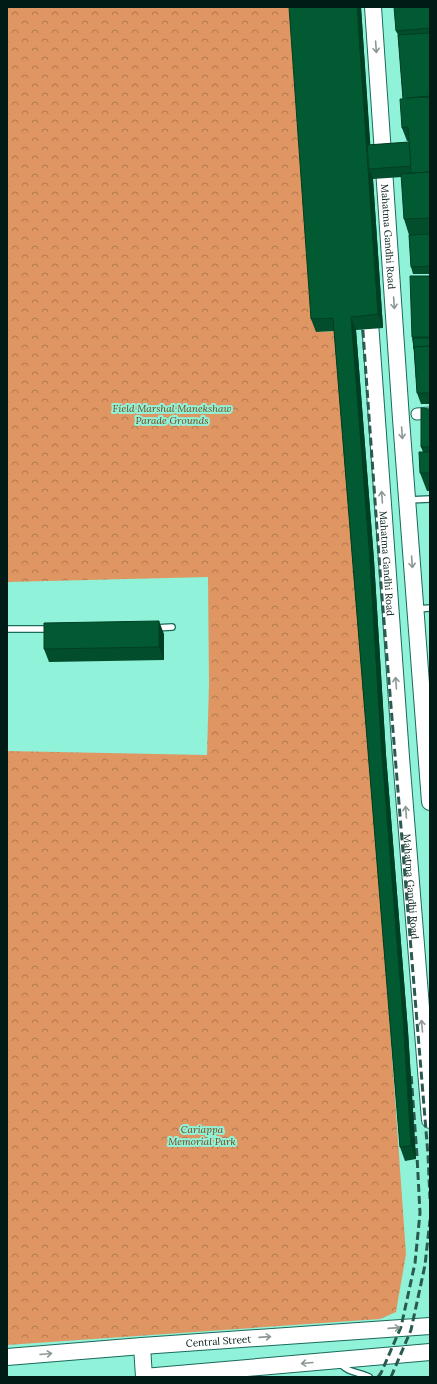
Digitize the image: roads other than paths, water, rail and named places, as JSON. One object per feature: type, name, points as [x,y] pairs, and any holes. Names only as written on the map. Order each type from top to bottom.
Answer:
[{"type":"main road","name":"Mahatma Gandhi Road","points":[[374,7],[408,500],[423,609],[430,802]]},
{"type":"main road","name":"Mahatma Gandhi Road","points":[[368,293],[430,1120]]},
{"type":"main road","name":"Central Street","points":[[7,1357],[430,1326]]},
{"type":"main road","points":[[142,1346],[144,1377],[430,1352]]},
{"type":"street","points":[[416,414],[430,413]]},
{"type":"lane","points":[[408,500],[430,499]]},
{"type":"lane","points":[[148,628],[172,627]]},
{"type":"lane","points":[[7,629],[54,629]]},
{"type":"lane","points":[[338,1361],[348,1371],[364,1374],[369,1377]]},
{"type":"railway","points":[[362,318],[381,585],[428,1155],[430,1199]]},
{"type":"railway","points":[[378,1377],[401,1327],[415,1263],[420,1213],[411,1074]]},
{"type":"railway","points":[[391,1377],[411,1330],[425,1265],[430,1220]]},
{"type":"park label","name":"Field Marshal Manekshaw Parade Grounds","points":[[172,414]]},
{"type":"park label","name":"Cariappa Memorial Park","points":[[202,1134]]}]
